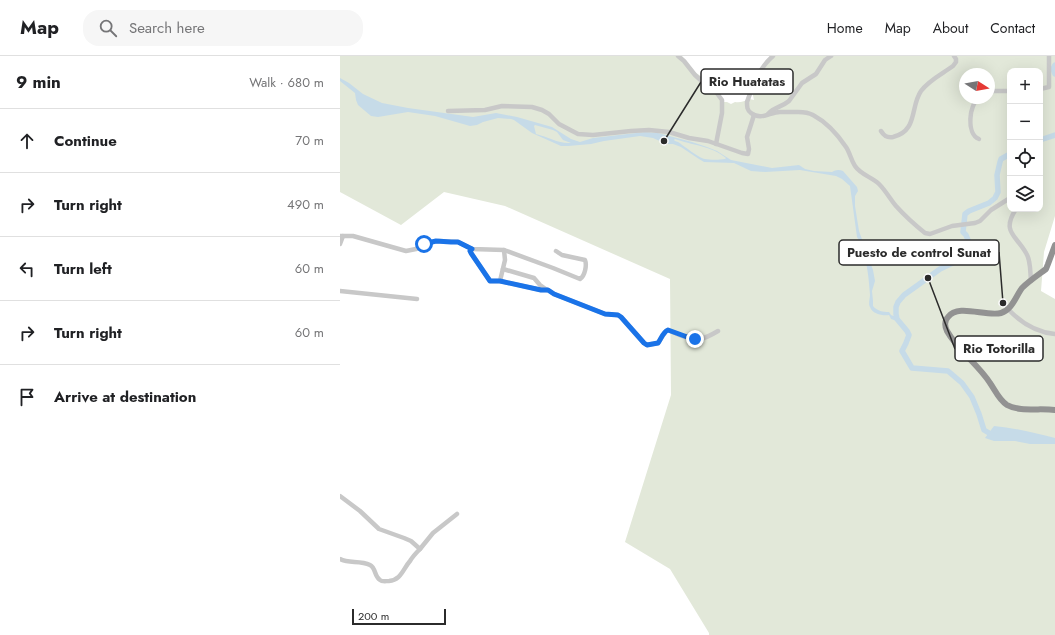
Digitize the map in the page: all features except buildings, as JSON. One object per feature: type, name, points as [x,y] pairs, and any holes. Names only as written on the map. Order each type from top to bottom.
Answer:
[{"type":"highway","points":[[1055,244],[1054,254],[1046,269],[1022,289],[1008,309],[999,314],[960,310],[947,317],[945,326],[946,330],[962,351],[986,377],[1005,404],[1011,407],[1019,408],[1055,410]]},
{"type":"street","points":[[678,56],[695,75],[716,92],[722,100],[722,113],[716,144]]},
{"type":"street","points":[[773,56],[762,68],[752,88],[748,102],[748,110],[754,115],[761,117],[780,112],[804,112],[813,115],[827,125],[842,141],[859,171],[877,182],[896,206],[927,234],[952,226],[980,221],[991,210],[1007,200]]},
{"type":"street","points":[[767,116],[775,108],[789,101],[798,87],[816,74],[825,60],[832,56]]},
{"type":"street","points":[[881,131],[886,137],[891,137],[902,134],[909,128],[918,96],[928,83],[953,66],[956,62],[954,56]]},
{"type":"street","points":[[1043,88],[1049,87],[1049,56]]},
{"type":"street","points":[[995,91],[1007,91]]},
{"type":"street","points":[[974,104],[970,127],[974,137],[979,140]]},
{"type":"street","points":[[448,111],[485,110],[502,106],[532,107],[549,114],[559,124],[578,134],[593,135],[655,130],[708,141],[748,154],[749,150],[747,137],[754,115]]},
{"type":"street","points":[[1014,212],[1011,218],[1010,227],[1029,259],[1031,281]]},
{"type":"street","points":[[340,244],[342,236],[353,236],[406,251],[416,249],[424,244],[436,241],[458,242],[472,249],[504,250],[581,279],[583,277],[586,260],[568,257],[556,251]]},
{"type":"street","points":[[472,249],[470,251],[471,253],[490,281],[500,281],[541,290],[548,290]]},
{"type":"street","points":[[500,281],[505,260],[504,250]]},
{"type":"street","points":[[503,269],[534,278],[540,285],[554,294],[605,314],[618,315],[647,345],[658,343],[668,330],[695,339],[701,339],[718,331]]},
{"type":"street","points":[[340,291],[416,299]]},
{"type":"street","points":[[1008,309],[1014,317],[1030,327],[1055,334]]},
{"type":"street","points":[[340,496],[360,511],[379,529],[404,538],[420,548]]},
{"type":"street","points":[[340,559],[372,566],[376,576],[382,581],[394,580],[403,573],[410,560],[433,533],[456,514]]},
{"type":"green space","points":[[340,56],[682,56],[695,72],[721,91],[719,96],[723,102],[731,104],[749,99],[754,100],[752,91],[754,86],[772,56],[1055,56],[1055,216],[1044,252],[1041,291],[1055,299],[1055,635],[709,635],[670,569],[625,542],[671,395],[670,279],[505,206],[444,192],[401,225],[340,192]]},
{"type":"water","points":[[340,78],[363,94],[382,103],[473,117],[496,113],[517,117],[552,127],[571,139],[580,142],[593,138],[645,132],[658,133],[707,147],[717,151],[731,160],[772,168],[799,165],[805,169],[814,171],[843,171],[857,187],[858,191],[855,196],[855,206],[859,231],[873,270],[875,281],[872,291],[873,306],[880,311],[889,312],[891,315],[896,317],[897,321],[891,319],[889,315],[875,313],[869,306],[869,281],[863,249],[857,237],[850,186],[836,176],[800,170],[765,172],[751,171],[734,163],[704,162],[681,147],[653,138],[640,136],[591,144],[561,146],[532,133],[511,119],[498,118],[470,126],[435,116],[408,112],[378,117],[371,116],[358,105],[355,93],[340,81]],"holes":[[[535,125],[553,130],[557,132],[563,140],[571,143],[558,141],[536,134]],[[675,139],[708,148],[726,158],[715,160],[702,158],[675,141]]]},
{"type":"water","points":[[994,426],[1017,429],[1055,438],[1055,444],[1030,444],[1015,441],[994,441],[985,438]]},
{"type":"waterway","points":[[1055,65],[1053,69],[1055,74]]},
{"type":"waterway","points":[[1043,139],[1055,135]]},
{"type":"waterway","points":[[994,436],[984,430],[972,397],[962,383],[948,371],[912,368],[902,351],[909,335],[897,319],[896,307],[904,295],[940,269],[959,260],[966,249],[968,240],[963,232],[965,214],[989,203],[995,198],[998,192],[997,175],[1001,159],[1007,156]]},
{"type":"place","name":"Rio Huatatas","points":[[664,141]]},
{"type":"place","name":"Rio Totorilla","points":[[928,278]]},
{"type":"place","name":"Puesto de control Sunat","points":[[1003,303]]},
{"type":"route","points":[[424,244],[436,241],[458,242],[472,249],[470,251],[471,253],[490,281],[500,281],[541,290],[548,290],[554,294],[605,314],[618,315],[647,345],[658,343],[664,332],[668,330],[695,339]]}]
